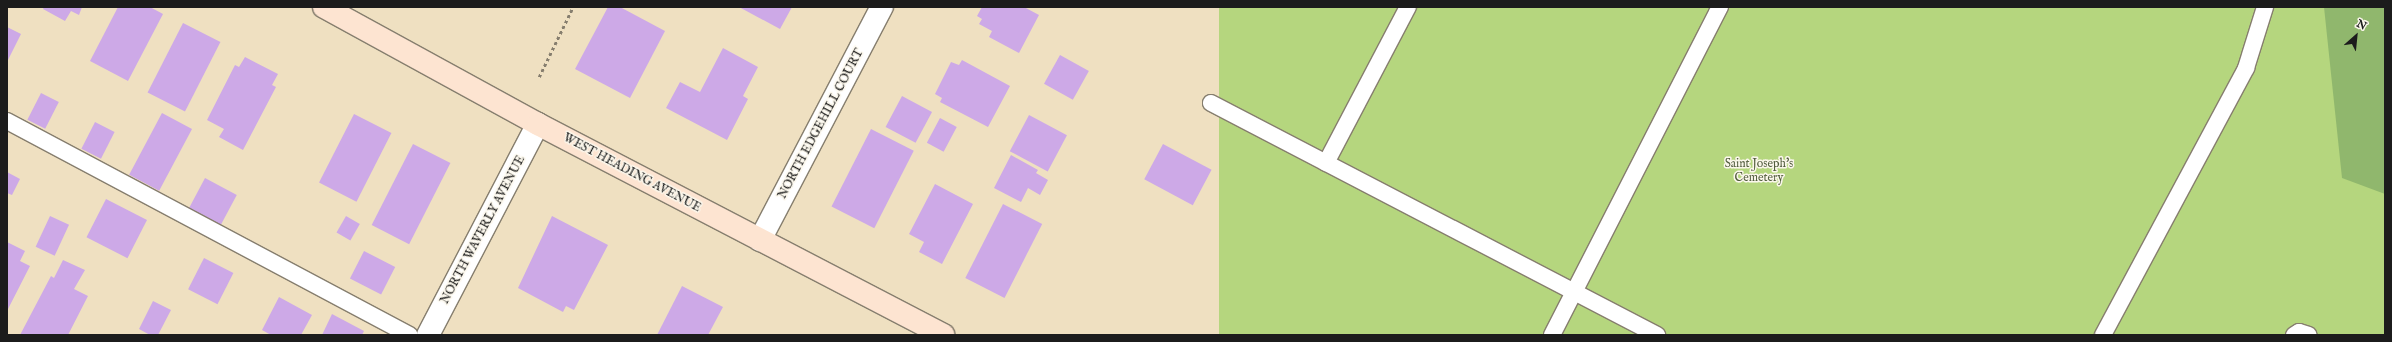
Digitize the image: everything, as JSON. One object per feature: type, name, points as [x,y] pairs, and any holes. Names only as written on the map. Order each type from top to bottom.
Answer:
[{"type":"street","name":"WEST HEADING AVENUE","points":[[324,7],[538,124],[943,335]]},
{"type":"street","name":"NORTH EDGEHILL COURT","points":[[760,240],[882,7]]},
{"type":"street","name":"NORTH WAVERLY AVENUE","points":[[428,335],[538,124]]},
{"type":"lane","points":[[1326,163],[1408,7]]},
{"type":"lane","points":[[1552,335],[1720,7]]},
{"type":"lane","points":[[2103,335],[2246,68],[2265,7]]},
{"type":"lane","points":[[1211,103],[1657,335]]},
{"type":"lane","points":[[7,121],[410,335]]},
{"type":"lane","points":[[2294,335],[2299,332],[2309,335]]},
{"type":"path","points":[[539,77],[573,7]]},
{"type":"green space","name":"Saint Joseph's Cemetery","points":[[1219,7],[2385,7],[2385,335],[1219,335]]},
{"type":"green space","points":[[2324,7],[2385,7],[2385,194],[2342,178]]},
{"type":"building","points":[[44,7],[82,7],[79,15],[71,11],[65,21],[43,9]]},
{"type":"building","points":[[118,7],[150,7],[163,14],[128,81],[90,61]]},
{"type":"building","points":[[608,7],[620,7],[665,31],[630,98],[575,69]]},
{"type":"building","points":[[739,7],[792,7],[780,29]]},
{"type":"building","points":[[982,7],[1024,7],[1039,15],[1019,53],[989,37],[992,31],[979,24],[982,19],[977,16]]},
{"type":"building","points":[[183,23],[220,42],[185,112],[148,92]]},
{"type":"building","points":[[7,27],[21,34],[7,62]]},
{"type":"building","points":[[723,48],[758,67],[743,96],[748,99],[727,140],[666,108],[680,82],[700,92]]},
{"type":"building","points":[[1060,55],[1089,71],[1073,100],[1044,84]]},
{"type":"building","points":[[245,57],[278,74],[272,85],[276,87],[243,150],[219,137],[224,129],[207,120],[235,65],[239,67]]},
{"type":"building","points":[[962,60],[1010,86],[988,127],[940,102],[942,98],[935,94],[951,62],[959,65]]},
{"type":"building","points":[[41,93],[59,102],[45,129],[27,120]]},
{"type":"building","points":[[902,96],[932,112],[916,143],[886,127]]},
{"type":"building","points":[[162,113],[192,129],[159,191],[129,175]]},
{"type":"building","points":[[354,114],[391,133],[356,202],[319,183]]},
{"type":"building","points":[[1029,115],[1067,135],[1048,171],[1010,151]]},
{"type":"building","points":[[940,118],[957,127],[944,152],[927,143]]},
{"type":"building","points":[[95,122],[115,132],[101,159],[81,149]]},
{"type":"building","points":[[871,129],[914,151],[874,228],[832,207]]},
{"type":"building","points":[[413,144],[450,163],[409,244],[372,225]]},
{"type":"building","points":[[1163,144],[1212,170],[1193,205],[1144,179]]},
{"type":"building","points":[[1011,155],[1038,170],[1036,173],[1048,180],[1040,195],[1028,188],[1021,202],[994,188]]},
{"type":"building","points":[[7,172],[20,179],[12,195],[7,193]]},
{"type":"building","points":[[205,178],[237,195],[220,226],[189,209]]},
{"type":"building","points":[[935,184],[973,204],[942,264],[919,252],[924,242],[909,234]]},
{"type":"building","points":[[106,199],[147,220],[127,258],[86,237]]},
{"type":"building","points":[[1003,204],[1042,224],[1005,298],[965,278]]},
{"type":"building","points":[[50,216],[69,225],[55,256],[36,247]]},
{"type":"building","points":[[346,216],[360,224],[350,240],[336,232]]},
{"type":"building","points":[[552,216],[608,245],[574,310],[566,306],[563,312],[518,288]]},
{"type":"building","points":[[7,242],[25,251],[20,261],[30,266],[7,311]]},
{"type":"building","points":[[364,251],[395,267],[381,295],[350,279]]},
{"type":"building","points":[[204,258],[233,273],[218,304],[188,289]]},
{"type":"building","points":[[63,260],[85,270],[74,289],[88,296],[68,335],[20,335],[51,276],[54,278]]},
{"type":"building","points":[[682,286],[723,307],[708,335],[657,335]]},
{"type":"building","points":[[279,297],[312,315],[301,335],[271,335],[262,330]]},
{"type":"building","points":[[153,301],[171,310],[158,335],[150,335],[139,329]]},
{"type":"building","points":[[332,314],[364,331],[362,335],[322,335]]}]
